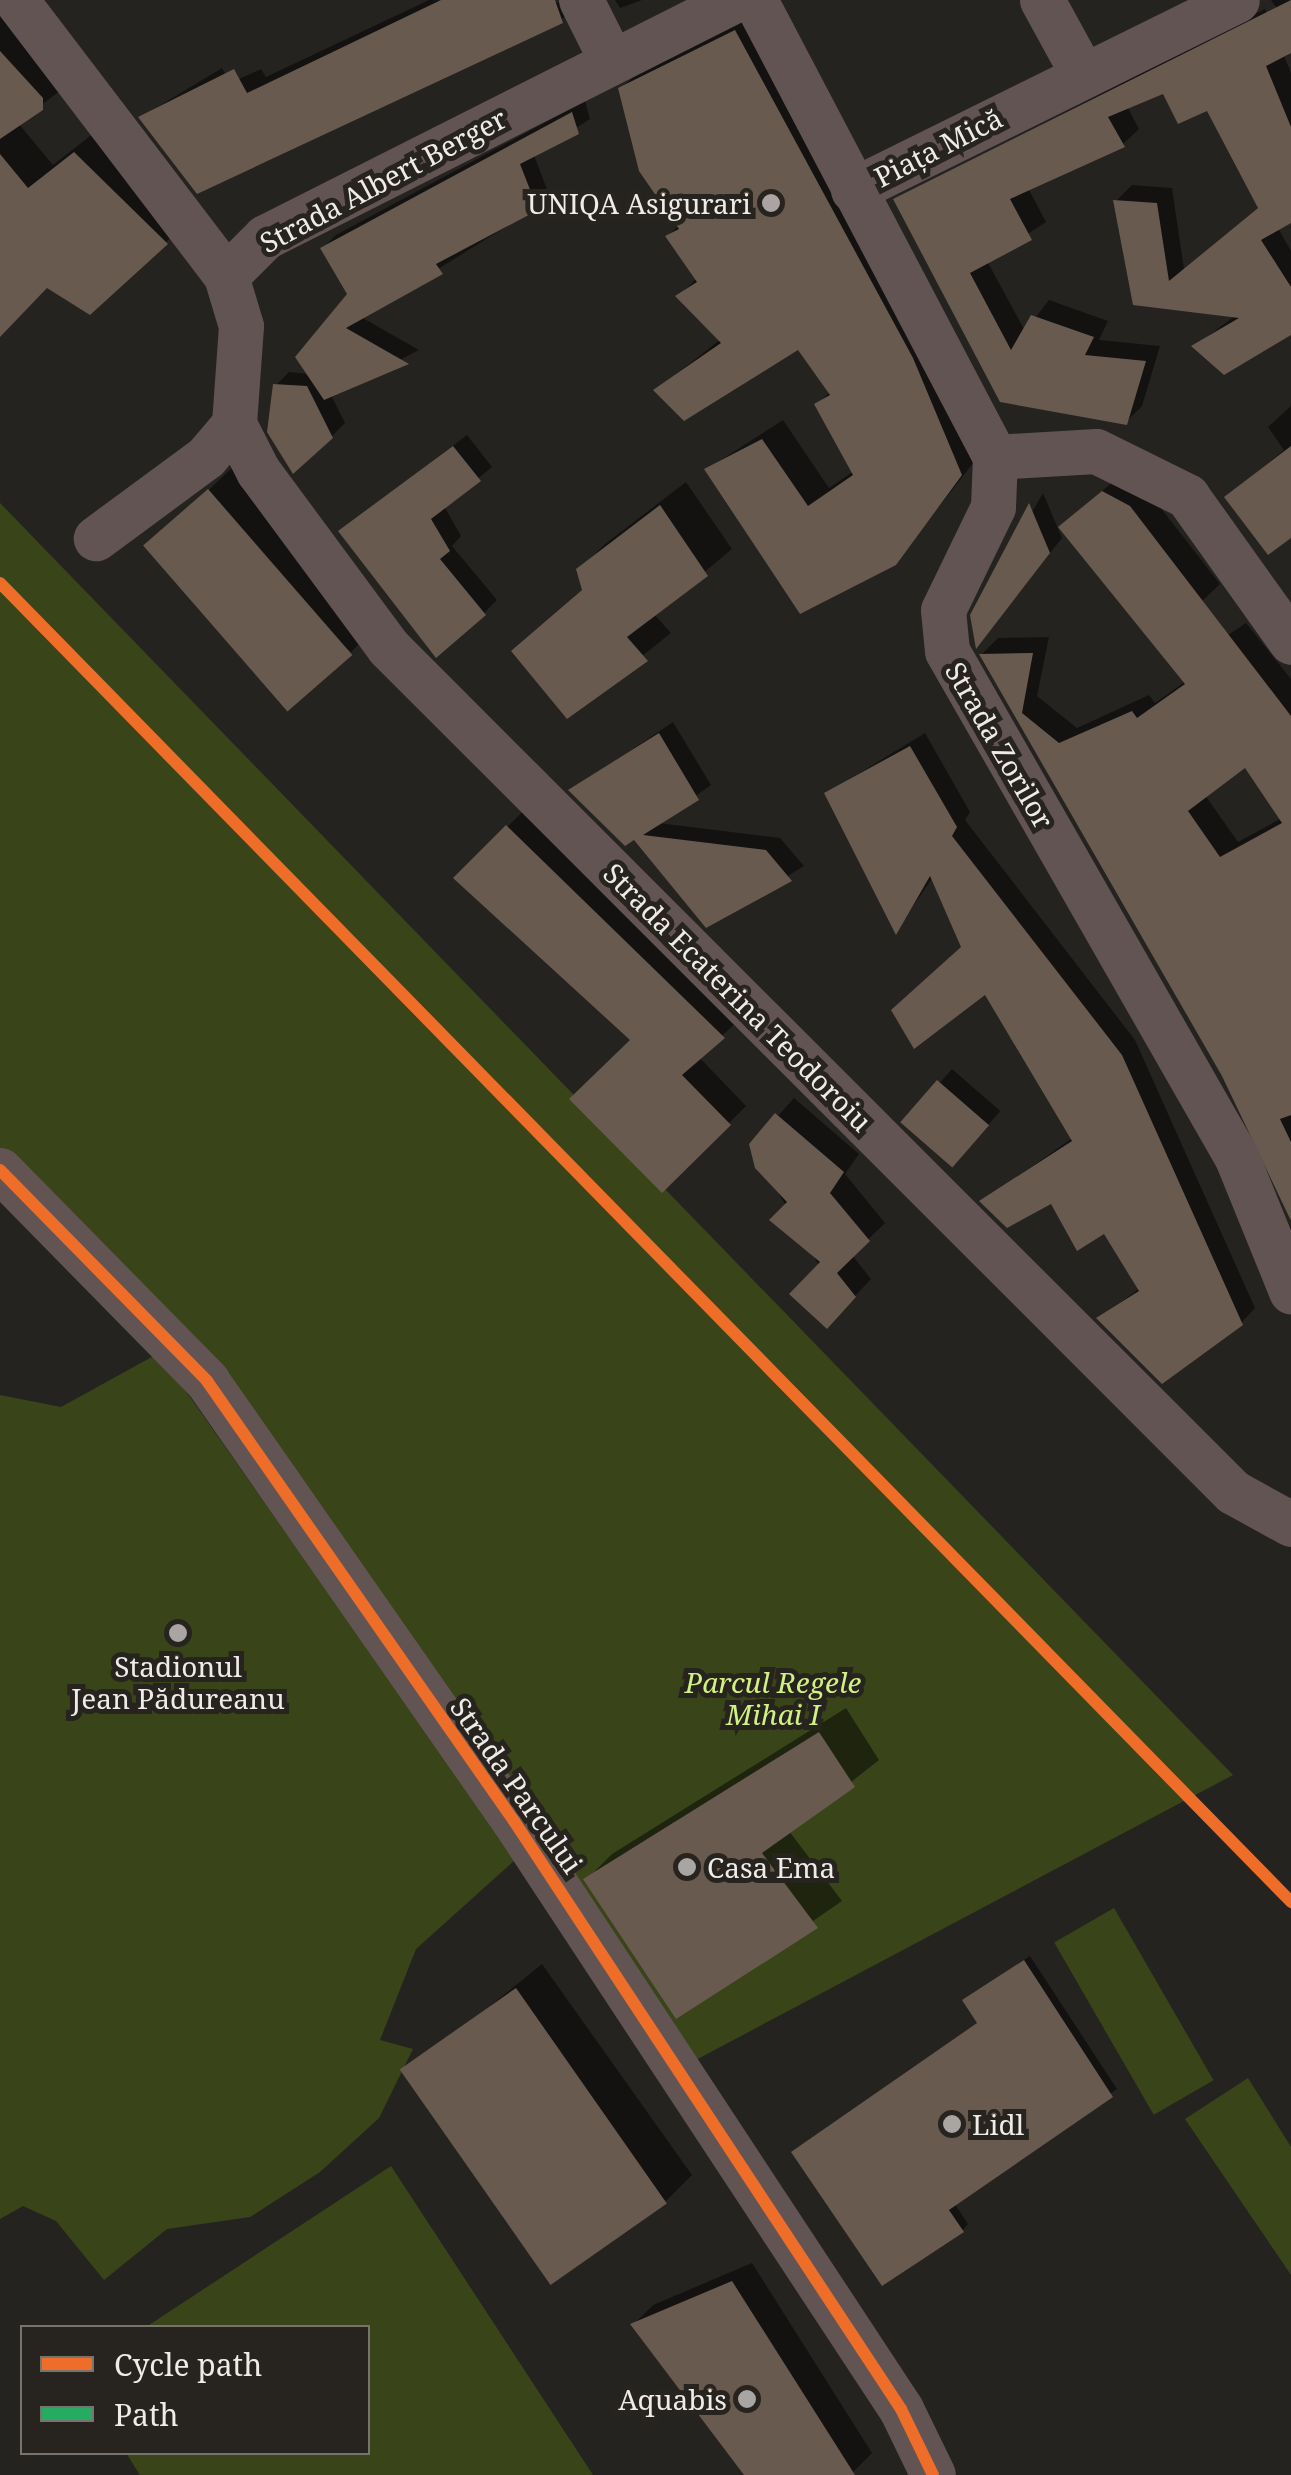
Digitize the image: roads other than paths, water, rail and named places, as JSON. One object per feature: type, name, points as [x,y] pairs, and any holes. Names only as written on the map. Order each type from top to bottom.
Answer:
[{"type":"street","points":[[16,0],[226,276],[242,326],[234,424],[206,457],[96,538]]},
{"type":"street","points":[[581,0],[611,60]]},
{"type":"street","name":"Strada Albert Berger","points":[[226,276],[265,237],[735,0]]},
{"type":"street","name":"Piața Mică","points":[[756,0],[853,190],[978,122],[1237,0]]},
{"type":"street","points":[[1042,0],[1083,75]]},
{"type":"street","points":[[853,190],[996,457],[1096,451],[1187,496],[1291,642]]},
{"type":"street","name":"Strada Ecaterina Teodoroiu","points":[[234,424],[258,472],[388,647],[1233,1492],[1291,1524]]},
{"type":"street","name":"Strada Zorilor","points":[[996,457],[994,507],[942,610],[946,651],[1238,1158],[1291,1291]]},
{"type":"street","name":"Strada Parcului","points":[[0,1170],[208,1381],[514,1820],[901,2409],[933,2475]]},
{"type":"place","name":"UNIQA Asigurari","points":[[771,203]]},
{"type":"place","name":"Stadionul Jean Pădureanu","points":[[178,1633]]},
{"type":"place","name":"Casa Ema","points":[[687,1867]]},
{"type":"place","name":"Lidl","points":[[952,2124]]},
{"type":"place","name":"Aquabis","points":[[747,2399]]},
{"type":"park label","name":"Parcul Regele Mihai I","points":[[773,1698]]}]
